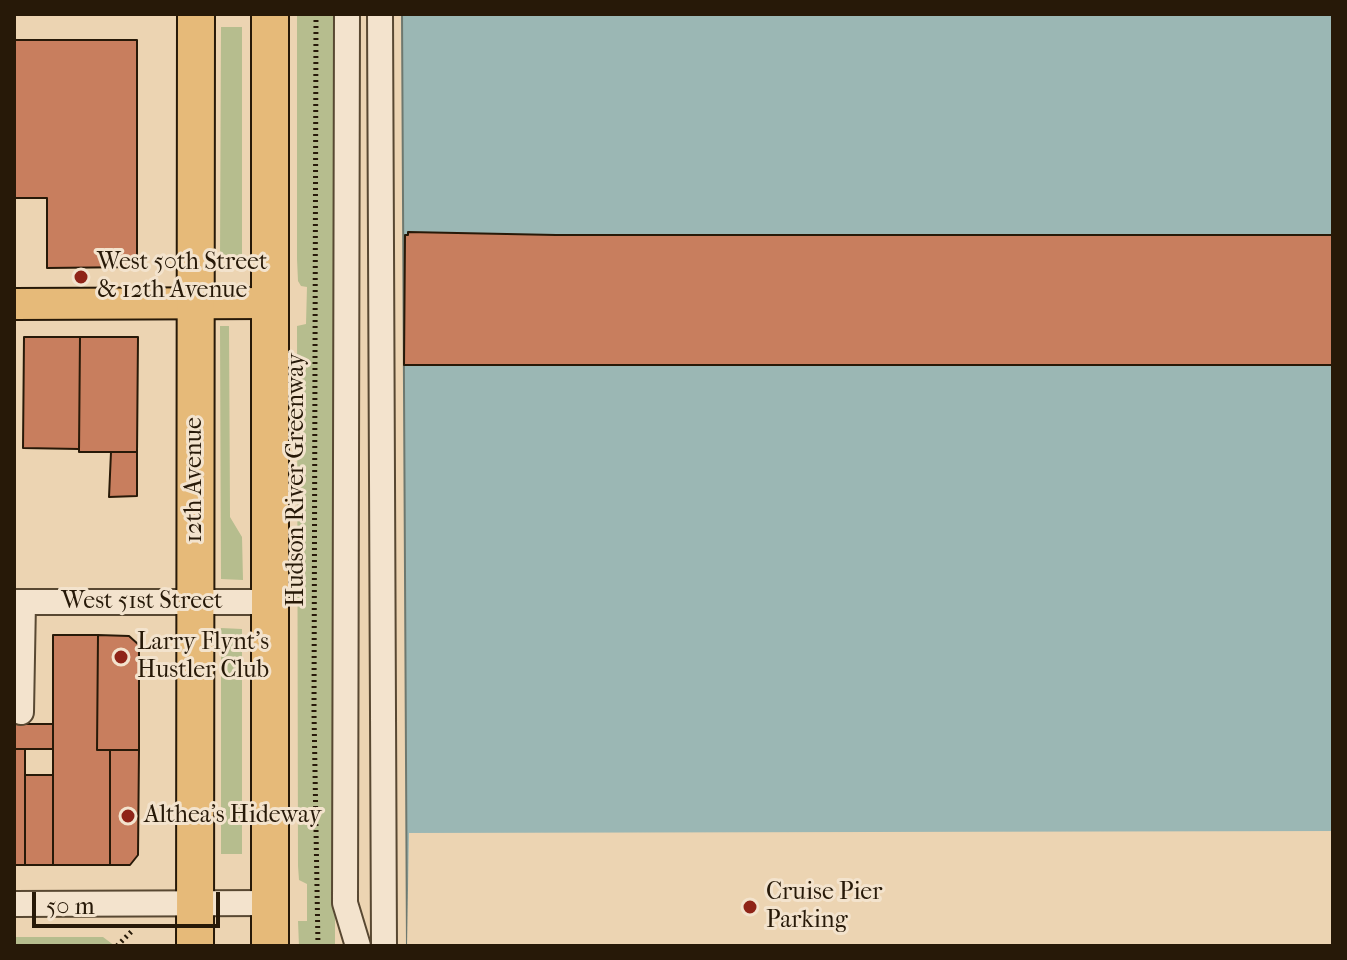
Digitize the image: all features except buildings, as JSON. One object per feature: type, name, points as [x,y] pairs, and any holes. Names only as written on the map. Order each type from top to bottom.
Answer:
[{"type":"highway","name":"12th Avenue","points":[[195,946],[196,14]]},
{"type":"highway","points":[[270,14],[270,946]]},
{"type":"main road","points":[[14,304],[270,303]]},
{"type":"street","points":[[347,14],[345,903],[360,946]]},
{"type":"street","points":[[356,14],[360,946]]},
{"type":"street","points":[[380,14],[384,946]]},
{"type":"street","points":[[19,602],[21,712]]},
{"type":"street","name":"West 51st Street","points":[[19,602],[270,602]]},
{"type":"street","points":[[14,904],[270,903]]},
{"type":"path","name":"Hudson River Greenway","points":[[316,14],[314,712],[318,946]]},
{"type":"path","points":[[117,946],[132,931]]},
{"type":"green space","points":[[297,14],[335,14],[335,946],[299,946],[298,921],[307,921],[307,884],[299,880],[298,866],[297,326],[306,324],[307,287],[301,286],[298,281],[297,259]]},
{"type":"green space","points":[[221,27],[242,27],[242,258],[220,259]]},
{"type":"green space","points":[[220,326],[229,326],[230,517],[242,537],[243,580],[221,579]]},
{"type":"green space","points":[[221,628],[242,629],[242,854],[221,854]]},
{"type":"green space","points":[[14,937],[103,937],[115,946],[14,946]]},
{"type":"water","points":[[402,14],[1333,14],[1333,946],[407,946]]},
{"type":"pier","points":[[1333,831],[1333,946],[407,946],[409,833]]},
{"type":"place","name":"West 50th Street & 12th Avenue","points":[[81,277]]},
{"type":"place","name":"Larry Flynt's Hustler Club","points":[[121,657]]},
{"type":"place","name":"Althea’s Hideway","points":[[128,816]]},
{"type":"place","name":"Cruise Pier Parking","points":[[750,907]]}]
